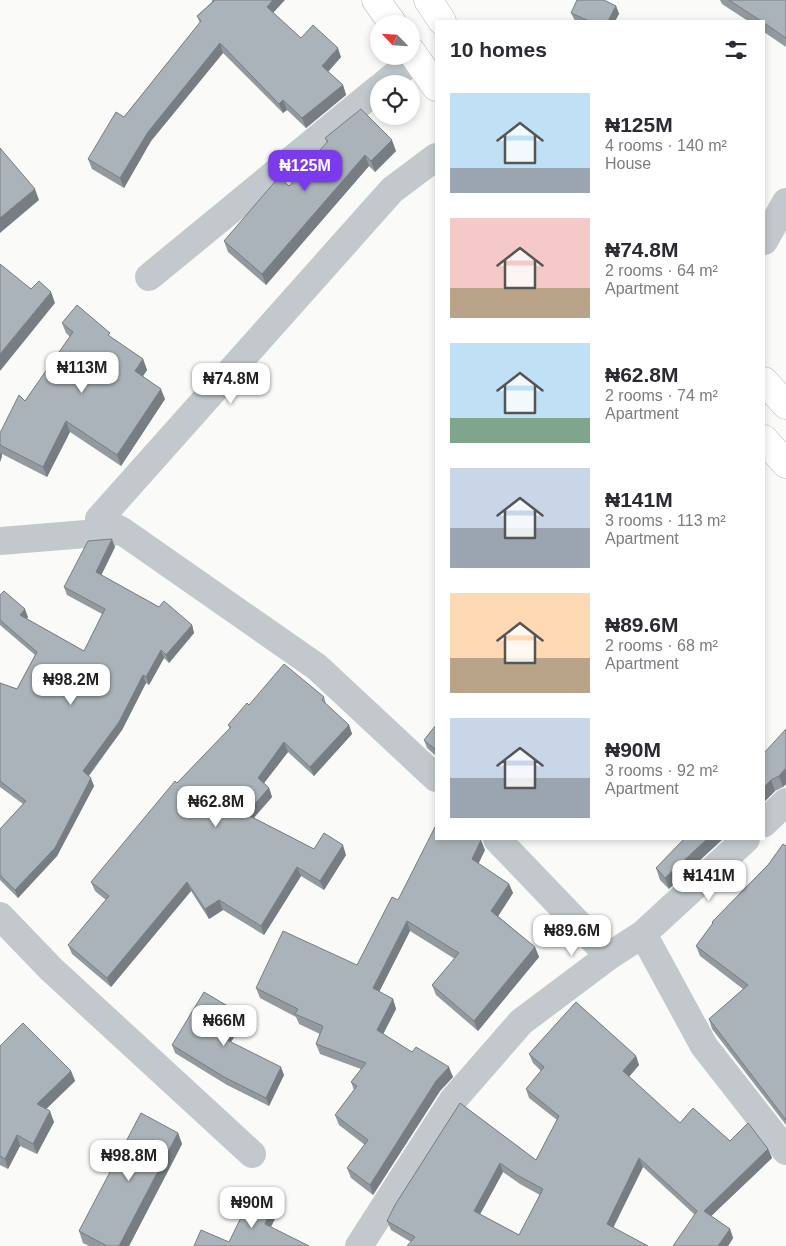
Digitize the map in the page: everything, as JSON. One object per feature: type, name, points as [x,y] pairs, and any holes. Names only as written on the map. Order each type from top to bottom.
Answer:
[{"type":"highway","points":[[376,0],[386,15]]},
{"type":"highway","points":[[428,0],[441,20]]},
{"type":"highway","points":[[420,63],[435,86]]},
{"type":"highway","points":[[765,382],[786,405]]},
{"type":"highway","points":[[765,440],[786,464]]},
{"type":"street","points":[[393,75],[403,65]]},
{"type":"street","points":[[149,277],[370,95]]},
{"type":"street","points":[[435,157],[392,190],[99,519],[122,531],[317,667],[435,777]]},
{"type":"street","points":[[765,239],[786,202]]},
{"type":"street","points":[[0,541],[122,531]]},
{"type":"street","points":[[765,822],[786,802]]},
{"type":"street","points":[[498,840],[609,956]]},
{"type":"street","points":[[359,1246],[453,1100],[521,1022],[609,956],[643,934],[745,840]]},
{"type":"street","points":[[0,916],[51,969],[252,1154]]},
{"type":"street","points":[[643,934],[704,1046],[786,1151]]},
{"type":"building","points":[[213,0],[273,0],[267,7],[301,38],[313,25],[338,48],[322,66],[343,85],[302,118],[283,100],[279,104],[220,43],[148,132],[120,178],[88,159],[116,112],[124,117],[201,21],[197,16]]},
{"type":"building","points":[[577,0],[604,0],[616,6],[609,20],[587,20],[571,13]]},
{"type":"building","points":[[729,0],[786,0],[786,38],[765,24],[765,20],[759,20]]},
{"type":"building","points":[[361,109],[370,118],[370,125],[377,125],[392,140],[371,161],[365,155],[262,274],[224,241],[279,177],[289,186],[328,141],[325,138]]},
{"type":"building","points":[[0,148],[35,189],[0,218]]},
{"type":"building","points":[[0,264],[31,289],[39,281],[51,292],[0,354]]},
{"type":"building","points":[[77,305],[110,333],[108,335],[143,359],[135,371],[161,389],[117,455],[66,421],[43,467],[0,445],[0,433],[19,395],[25,401],[73,332],[62,323]]},
{"type":"building","points":[[112,539],[96,572],[159,607],[164,601],[192,625],[166,655],[161,650],[146,677],[143,675],[119,722],[83,771],[91,778],[55,848],[15,890],[0,875],[0,829],[26,801],[0,781],[0,683],[17,689],[37,652],[0,620],[0,595],[4,591],[25,609],[20,615],[84,651],[105,609],[64,587],[88,541]]},
{"type":"building","points":[[284,664],[324,697],[322,700],[349,725],[310,767],[284,742],[258,778],[269,788],[246,814],[314,849],[324,833],[343,845],[320,881],[297,867],[261,926],[219,900],[205,909],[187,882],[107,978],[68,945],[109,896],[91,882],[175,781],[177,783],[231,727],[228,725],[247,703],[249,705]]},
{"type":"building","points":[[435,726],[435,749],[424,740]]},
{"type":"building","points":[[786,729],[786,768],[779,776],[765,786],[765,752]]},
{"type":"building","points":[[435,827],[435,840],[481,840],[472,859],[509,884],[491,911],[535,947],[474,1021],[432,985],[459,953],[407,921],[373,988],[393,999],[377,1030],[412,1052],[416,1047],[449,1067],[436,1081],[370,1185],[347,1168],[368,1140],[335,1115],[357,1086],[351,1082],[366,1063],[316,1044],[323,1026],[295,1014],[298,1009],[256,988],[283,931],[357,965],[392,897],[398,900]]},
{"type":"building","points":[[683,840],[706,840],[665,878],[656,868]]},
{"type":"building","points":[[783,844],[786,846],[786,1120],[709,1019],[748,985],[696,946],[712,922],[768,865]]},
{"type":"building","points":[[204,992],[241,1014],[225,1039],[281,1067],[266,1098],[224,1077],[172,1045]]},
{"type":"building","points":[[576,1002],[636,1056],[623,1071],[680,1123],[693,1108],[730,1141],[748,1123],[768,1149],[704,1211],[730,1229],[718,1246],[673,1246],[697,1211],[639,1158],[607,1224],[648,1246],[407,1246],[415,1237],[387,1221],[395,1205],[460,1103],[536,1160],[559,1116],[526,1089],[544,1067],[529,1054]],"holes":[[[500,1163],[543,1189],[519,1235],[474,1211]]]},
{"type":"building","points":[[23,1023],[71,1071],[37,1104],[50,1111],[33,1144],[17,1135],[5,1159],[0,1156],[0,1046]]},
{"type":"building","points":[[141,1113],[178,1133],[119,1246],[107,1246],[79,1231]]},
{"type":"building","points":[[254,1191],[275,1201],[265,1224],[309,1246],[194,1246],[201,1230],[229,1242]]}]
